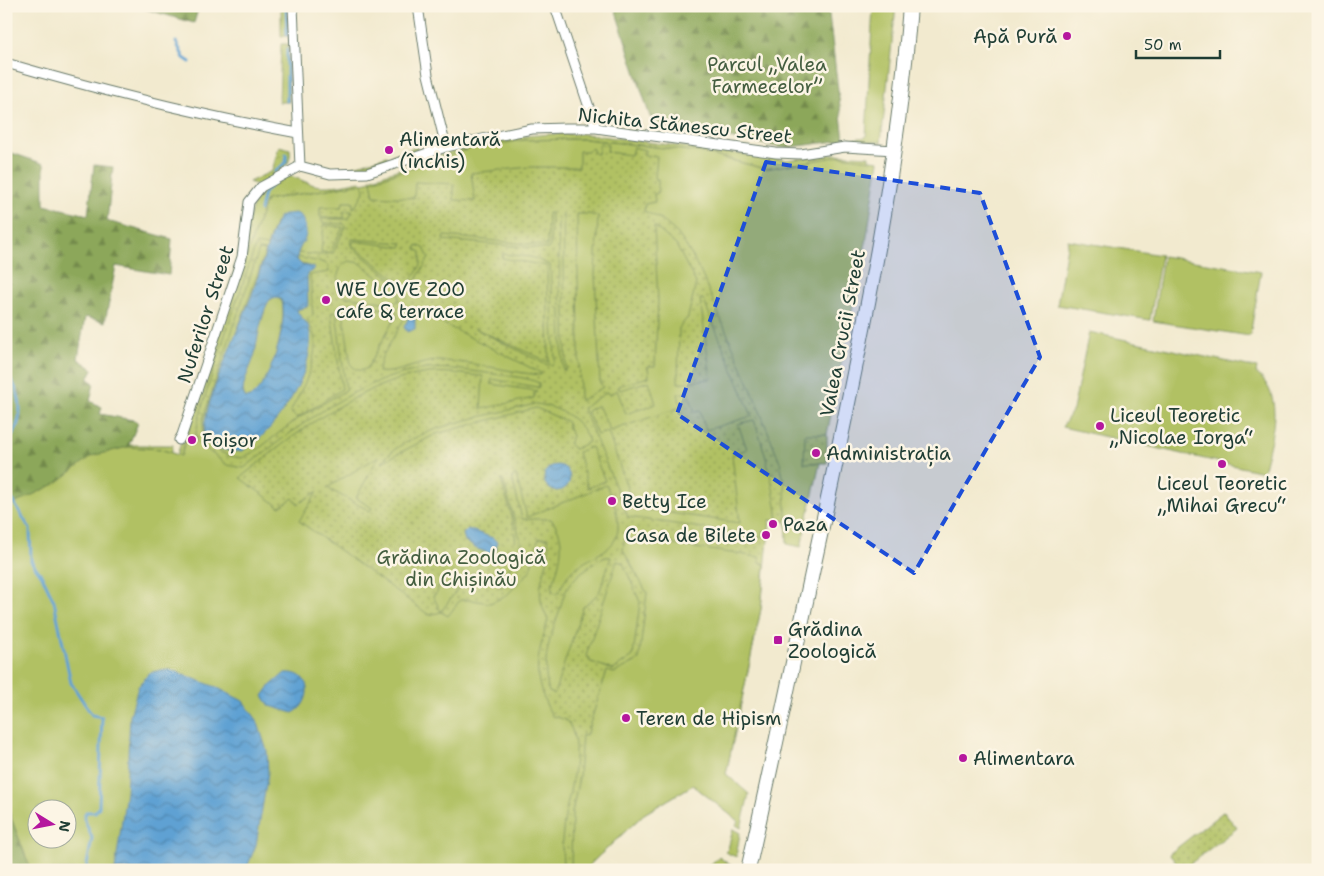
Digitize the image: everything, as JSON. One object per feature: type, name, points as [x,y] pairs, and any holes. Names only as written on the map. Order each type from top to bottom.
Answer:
[{"type":"main road","name":"Valea Crucii Street","points":[[748,870],[849,398],[878,247],[894,150],[910,6]]},
{"type":"street","points":[[294,6],[300,166]]},
{"type":"street","points":[[418,6],[428,75],[446,147]]},
{"type":"street","points":[[555,6],[596,128]]},
{"type":"street","points":[[6,63],[77,84],[190,112],[298,133]]},
{"type":"street","name":"Nichita Stănescu Street","points":[[300,166],[330,174],[367,173],[446,147],[532,129],[596,128],[776,154],[802,154],[845,147],[894,150]]},
{"type":"street","name":"Nuferilor Street","points":[[179,440],[242,256],[246,241],[249,202],[261,186],[300,166]]},
{"type":"highlighted area","points":[[766,162],[980,193],[1040,357],[914,573],[677,414]]},
{"type":"green space","points":[[147,6],[199,6],[194,23],[145,9]]},
{"type":"green space","points":[[281,6],[288,6],[288,36],[281,36]]},
{"type":"green space","name":"Parcul „Valea Farmecelor”","points":[[614,6],[828,6],[844,140],[784,148],[662,126],[650,117]]},
{"type":"green space","points":[[873,6],[896,6],[881,142],[844,140],[866,137]]},
{"type":"green space","points":[[281,44],[288,44],[289,102],[279,102]]},
{"type":"green space","points":[[585,134],[787,160],[833,154],[869,156],[869,160],[840,156],[766,169],[699,152],[584,139],[524,140],[472,148],[370,182],[370,179],[464,147],[514,137]]},
{"type":"green space","name":"Grădina Zoologică din Chișinău","points":[[584,139],[699,152],[766,169],[840,156],[816,434],[827,434],[827,463],[811,463],[798,523],[770,520],[761,609],[726,774],[744,790],[738,821],[693,785],[644,814],[586,868],[587,870],[31,870],[6,805],[6,508],[55,484],[92,456],[128,447],[160,449],[181,456],[209,364],[266,200],[368,182],[472,148],[524,140]]},
{"type":"green space","points":[[584,139],[699,152],[766,169],[840,156],[879,161],[866,242],[827,434],[805,434],[804,463],[820,463],[801,547],[787,544],[785,486],[780,462],[750,386],[701,273],[678,234],[661,219],[644,211],[645,204],[655,202],[654,194],[658,193],[658,179],[655,179],[657,156],[644,155],[645,150],[633,147],[631,155],[607,152],[608,145],[599,144],[598,154],[595,154],[592,148],[588,151],[579,151],[579,167],[530,167],[471,173],[475,201],[454,200],[454,184],[415,182],[414,198],[374,196],[371,181],[472,148],[524,140]]},
{"type":"green space","points":[[279,146],[290,149],[288,162],[281,172],[257,185],[249,182],[272,171]]},
{"type":"green space","points":[[417,147],[417,151],[393,159],[392,155]]},
{"type":"green space","points":[[6,151],[44,164],[44,205],[88,215],[94,165],[113,167],[107,221],[172,239],[169,275],[116,266],[105,322],[85,317],[78,359],[93,369],[88,379],[94,383],[90,401],[102,407],[100,414],[133,420],[138,423],[128,447],[92,456],[55,484],[6,508]]},
{"type":"green space","points":[[387,156],[388,160],[361,169],[350,169],[351,167]]},
{"type":"green space","points":[[288,176],[323,186],[360,181],[363,183],[266,200],[209,364],[181,456],[177,455],[208,361],[253,205],[262,190]]},
{"type":"green space","points":[[363,183],[364,192],[355,207],[353,208],[353,202],[343,202],[342,207],[320,207],[320,217],[344,218],[344,211],[352,211],[349,219],[321,219],[323,223],[344,224],[346,226],[333,253],[321,255],[298,253],[306,232],[305,224],[286,214],[275,223],[267,246],[256,244],[210,379],[197,429],[196,441],[227,465],[244,468],[330,406],[377,382],[402,374],[427,369],[449,369],[521,378],[539,383],[539,387],[536,387],[492,379],[491,384],[537,391],[534,392],[534,398],[481,409],[483,376],[429,373],[403,378],[378,387],[328,413],[304,428],[240,478],[280,507],[293,498],[298,504],[318,491],[299,521],[429,615],[441,612],[448,616],[460,600],[490,603],[506,596],[530,571],[537,542],[540,538],[548,538],[548,559],[540,595],[548,620],[538,658],[538,679],[545,702],[552,716],[568,722],[575,748],[573,776],[562,836],[563,870],[31,870],[6,804],[6,508],[55,484],[92,456],[128,447],[160,449],[181,456],[209,364],[266,200]],"holes":[[[324,225],[343,227],[330,253],[321,252]]]},
{"type":"green space","points":[[548,213],[551,213],[550,246],[548,249],[443,240],[444,236],[547,246]]},
{"type":"green space","points":[[563,213],[566,370],[563,370],[558,226],[559,219]]},
{"type":"green space","points":[[577,214],[589,214],[598,217],[595,274],[600,383],[603,387],[580,401]]},
{"type":"green space","points":[[654,226],[676,245],[696,283],[688,317],[679,328],[678,383],[711,379],[700,299],[703,299],[752,416],[706,430],[700,411],[695,412],[688,392],[678,394],[681,407],[610,431],[598,405],[587,411],[597,435],[608,432],[634,508],[740,523],[732,455],[747,449],[738,424],[754,420],[769,470],[778,521],[770,520],[769,532],[764,531],[763,537],[628,517],[583,408],[607,392],[609,395],[617,390],[626,414],[656,404],[649,381],[620,390],[618,386],[649,377],[648,366],[655,366],[658,300]]},
{"type":"green space","points":[[352,239],[402,243],[402,247],[354,241],[352,245],[407,288],[421,265],[421,252],[416,249],[417,245],[424,248],[429,258],[411,288],[404,289],[354,249],[351,245]]},
{"type":"green space","points":[[1068,240],[1161,255],[1150,320],[1057,305]]},
{"type":"green space","points":[[259,250],[266,251],[208,410],[204,431],[242,451],[274,421],[297,386],[309,350],[310,331],[307,323],[296,312],[297,308],[306,307],[307,265],[299,264],[297,257],[325,263],[328,266],[329,272],[310,275],[313,316],[307,318],[315,341],[315,350],[307,378],[290,412],[297,418],[342,389],[331,313],[336,312],[346,390],[297,419],[257,450],[242,458],[230,456],[212,448],[203,434],[203,419]]},
{"type":"green space","points":[[503,254],[531,257],[550,265],[555,360],[552,365],[545,364],[474,328],[549,362],[547,266],[502,258]]},
{"type":"green space","points":[[1163,256],[1261,272],[1250,336],[1153,321]]},
{"type":"green space","points":[[349,261],[360,263],[399,294],[399,300],[395,303],[388,303],[344,296],[339,287],[338,277],[341,267]]},
{"type":"green space","points":[[275,297],[282,301],[283,311],[275,356],[263,385],[255,394],[246,398],[243,387],[244,381],[255,352],[258,332],[267,302]]},
{"type":"green space","points":[[349,303],[398,312],[368,367],[363,370],[351,365],[343,312],[343,307]]},
{"type":"green space","points":[[414,309],[541,373],[541,375],[451,361],[423,363],[393,372],[378,372],[382,357],[408,312]]},
{"type":"green space","points":[[1089,332],[1257,368],[1256,373],[1265,383],[1271,394],[1274,407],[1272,433],[1263,472],[1062,427],[1073,410]]},
{"type":"green space","points":[[535,404],[561,411],[581,427],[589,442],[574,449],[569,443],[572,436],[566,421],[536,408],[436,434],[382,462],[394,450],[431,431],[475,418]]},
{"type":"green space","points":[[128,445],[173,445],[171,453],[160,449],[128,447]]},
{"type":"green space","points":[[591,447],[605,481],[588,488],[578,452]]},
{"type":"green space","points":[[379,456],[356,498],[372,508],[370,511],[327,488]]},
{"type":"green space","points":[[516,475],[527,517],[606,485],[615,508],[618,525],[614,541],[605,550],[572,571],[558,594],[552,591],[552,587],[560,561],[560,535],[551,519],[522,519],[512,477]]},
{"type":"green space","points":[[501,480],[503,480],[520,538],[520,553],[523,554],[514,576],[501,588],[498,581],[508,571],[514,559],[516,547],[512,519]]},
{"type":"green space","points":[[625,538],[759,557],[760,563],[765,564],[761,609],[726,774],[749,794],[741,828],[736,825],[738,821],[693,785],[644,814],[586,868],[587,870],[571,870],[572,813],[579,777],[582,735],[586,736],[607,671],[614,673],[639,660],[647,593],[623,550]]},
{"type":"green space","points":[[605,557],[611,557],[599,593],[583,607],[554,694],[549,692],[546,661],[549,642],[564,597],[569,586],[578,575]]},
{"type":"green space","points":[[617,561],[623,563],[640,602],[633,656],[613,670],[589,661],[590,658],[586,656]]},
{"type":"green space","points":[[454,583],[459,587],[441,612],[433,596],[437,593],[439,585]]},
{"type":"green space","points":[[6,805],[8,810],[31,870],[6,870]]},
{"type":"green space","points":[[1224,811],[1237,828],[1182,870],[1169,854]]},
{"type":"green space","points":[[733,829],[740,833],[736,857],[725,852],[728,849]]},
{"type":"green space","points":[[719,857],[733,867],[728,870],[704,870]]},
{"type":"water","points":[[296,213],[301,216],[305,225],[305,237],[299,249],[297,260],[302,265],[314,267],[307,274],[308,306],[297,310],[309,328],[309,356],[298,386],[272,425],[261,437],[242,451],[226,450],[211,444],[205,436],[208,407],[254,289],[279,217]],"holes":[[[272,298],[280,298],[283,306],[283,319],[276,352],[263,384],[255,394],[246,398],[243,393],[246,376],[255,353],[263,315],[269,301]]]},
{"type":"water","points":[[410,315],[415,318],[415,329],[407,332],[404,327]]},
{"type":"water","points":[[557,465],[566,469],[570,478],[566,487],[557,491],[548,487],[544,478],[548,469]]},
{"type":"water","points":[[468,529],[493,538],[497,542],[496,550],[492,554],[475,548],[465,541],[463,534]]},
{"type":"water","points":[[171,670],[216,687],[243,701],[257,720],[267,751],[268,773],[256,845],[246,870],[115,870],[126,792],[130,716],[138,687],[149,673]]},
{"type":"water","points":[[285,673],[294,673],[301,677],[307,688],[304,702],[293,713],[270,706],[263,696],[270,686]]},
{"type":"waterway","points":[[286,6],[287,35]]},
{"type":"waterway","points":[[176,42],[184,58],[190,62]]},
{"type":"waterway","points":[[287,49],[287,101]]},
{"type":"waterway","points":[[275,172],[286,162],[286,154]]},
{"type":"waterway","points":[[260,210],[264,193],[270,186]]},
{"type":"waterway","points":[[6,375],[16,389],[20,408],[17,426],[6,440]]},
{"type":"waterway","points":[[6,472],[10,478],[8,493],[30,529],[31,561],[42,576],[54,601],[71,683],[92,715],[102,717],[99,807],[95,812],[86,812],[84,818],[92,838],[86,870]]},
{"type":"place","name":"Apă Pură","points":[[1067,36]]},
{"type":"place","name":"Alimentară (închis)","points":[[389,150]]},
{"type":"place","name":"WE LOVE ZOO cafe & terrace","points":[[326,300]]},
{"type":"place","name":"Liceul Teoretic „Nicolae Iorga“","points":[[1100,426]]},
{"type":"place","name":"Foișor","points":[[192,440]]},
{"type":"place","name":"Administrația","points":[[816,453]]},
{"type":"place","name":"Liceul Teoretic „Mihai Grecu“","points":[[1222,464]]},
{"type":"place","name":"Betty Ice","points":[[612,501]]},
{"type":"place","name":"Paza","points":[[773,524]]},
{"type":"place","name":"Casa de Bilete","points":[[766,535]]},
{"type":"place","name":"Grădina Zoologică","points":[[778,640]]},
{"type":"place","name":"Teren de Hipism","points":[[626,718]]},
{"type":"place","name":"Alimentara","points":[[963,758]]}]
